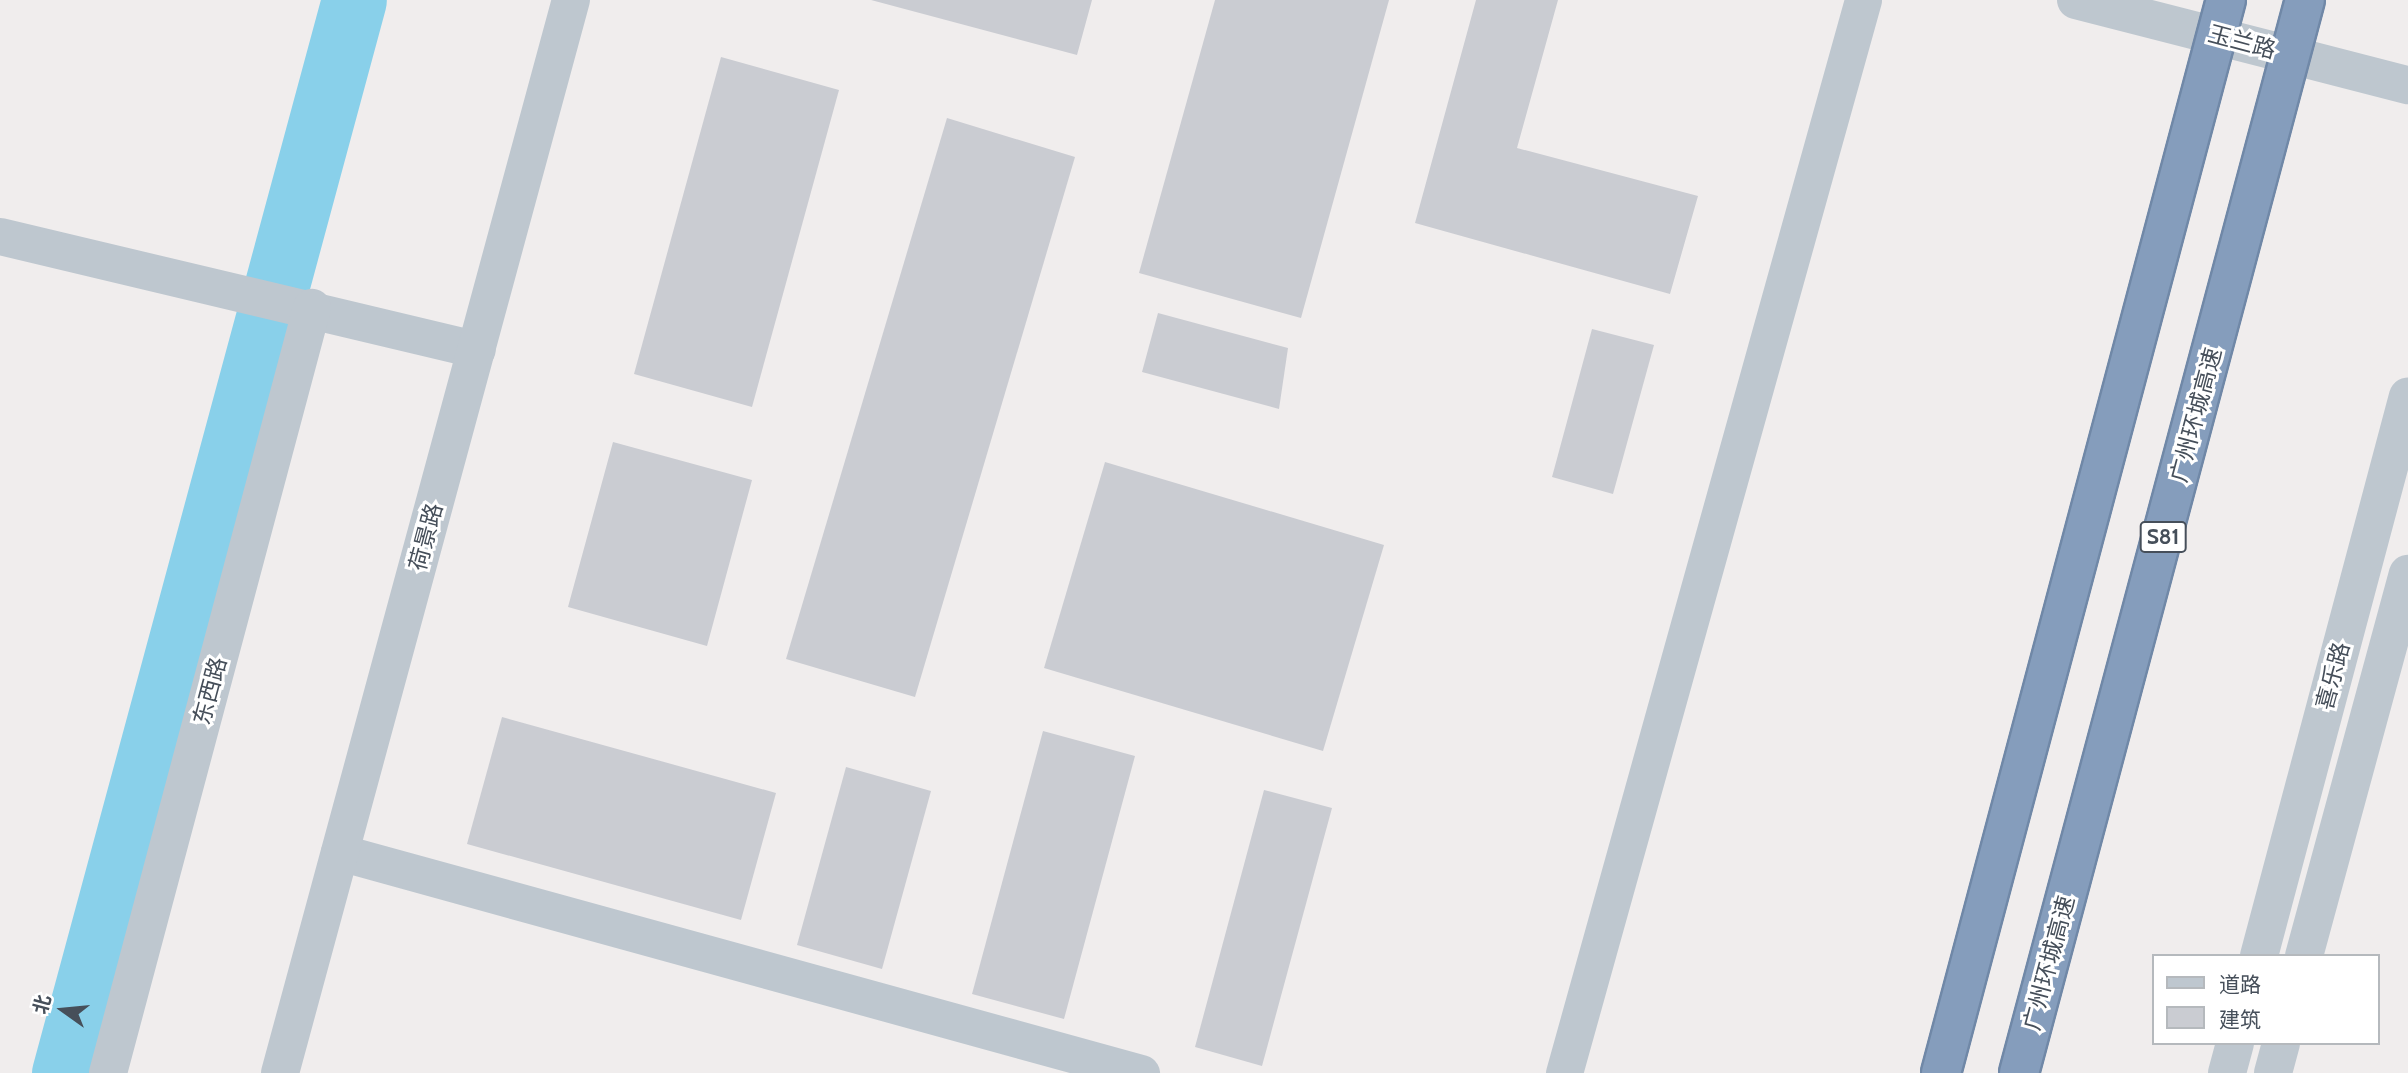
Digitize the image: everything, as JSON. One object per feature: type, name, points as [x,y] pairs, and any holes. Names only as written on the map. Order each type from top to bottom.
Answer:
[{"type":"highway","points":[[1941,1073],[2226,0]]},
{"type":"highway","name":"广州环城高速","points":[[2019,1073],[2305,0]]},
{"type":"street","name":"荷景路","points":[[280,1073],[571,0]]},
{"type":"street","points":[[1564,1073],[1863,0]]},
{"type":"street","name":"玉兰路","points":[[2076,0],[2408,85]]},
{"type":"street","points":[[0,236],[225,285],[477,351]]},
{"type":"street","name":"东西路","points":[[108,1073],[310,308]]},
{"type":"street","name":"喜乐路","points":[[2260,954],[2408,396]]},
{"type":"street","name":"喜乐路","points":[[2305,954],[2408,574]]},
{"type":"street","points":[[339,852],[1141,1073]]},
{"type":"street","points":[[2227,1073],[2234,1045]]},
{"type":"street","points":[[2273,1073],[2280,1045]]},
{"type":"building","points":[[871,0],[1092,0],[1077,55]]},
{"type":"building","points":[[1215,0],[1389,0],[1301,318],[1139,273]]},
{"type":"building","points":[[1476,0],[1558,0],[1517,148],[1698,196],[1670,294],[1415,223]]},
{"type":"building","points":[[721,57],[839,90],[752,407],[634,374]]},
{"type":"building","points":[[947,118],[1075,157],[915,697],[786,659]]},
{"type":"building","points":[[1158,313],[1288,348],[1279,409],[1142,372]]},
{"type":"building","points":[[1592,329],[1654,345],[1613,494],[1552,477]]},
{"type":"building","points":[[613,442],[752,480],[707,646],[568,607]]},
{"type":"building","points":[[1105,462],[1384,545],[1323,751],[1044,668]]},
{"type":"building","points":[[502,717],[776,793],[741,920],[467,844]]},
{"type":"building","points":[[1043,731],[1135,756],[1064,1019],[972,994]]},
{"type":"building","points":[[846,767],[931,791],[882,969],[797,945]]},
{"type":"building","points":[[1264,790],[1332,808],[1262,1066],[1195,1047]]},
{"type":"waterway","points":[[64,1073],[354,0]]}]
